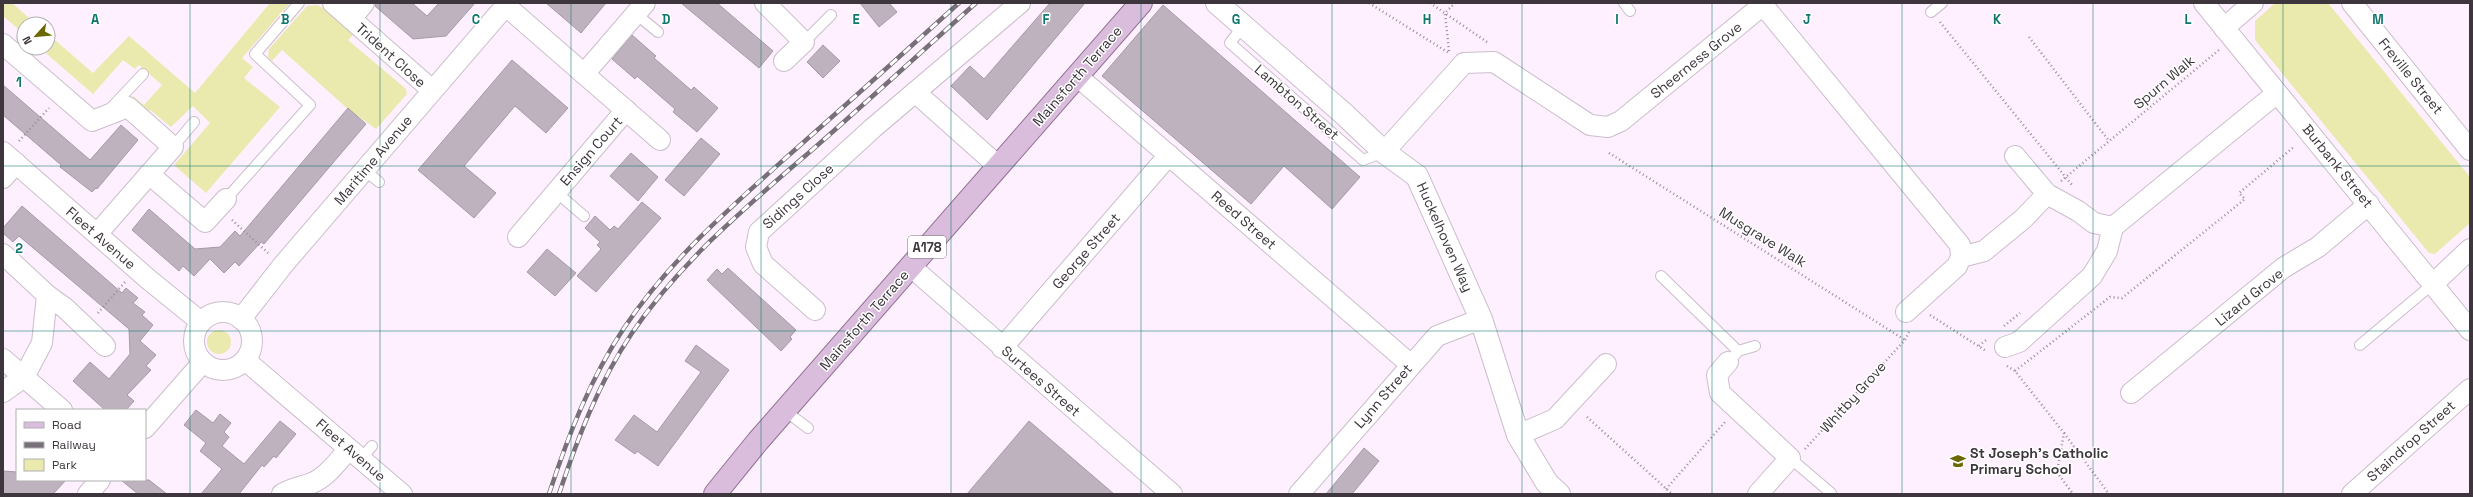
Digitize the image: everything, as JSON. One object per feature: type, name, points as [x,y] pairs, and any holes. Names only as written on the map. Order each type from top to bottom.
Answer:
[{"type":"main road","name":"Mainsforth Terrace","points":[[715,494],[784,410],[1141,3]]},
{"type":"street","name":"Trident Close","points":[[333,3],[432,90]]},
{"type":"street","name":"Trident Close","points":[[351,19],[364,3]]},
{"type":"street","points":[[765,3],[804,42],[784,61]]},
{"type":"street","name":"Sidings Close","points":[[815,310],[763,264],[756,247],[759,232],[915,92],[1020,3]]},
{"type":"street","name":"Huckelhoven Way","points":[[1217,3],[1344,114],[1384,152],[1417,176],[1481,319],[1518,435],[1546,483],[1559,494]]},
{"type":"street","name":"Burbank Street","points":[[2204,3],[2434,283],[2470,330]]},
{"type":"street","points":[[2229,33],[2253,3]]},
{"type":"street","name":"Freville Street","points":[[2352,3],[2470,150]]},
{"type":"street","name":"Ensign Court","points":[[507,5],[660,140]]},
{"type":"street","name":"Maritime Avenue","points":[[241,319],[283,265],[372,176],[432,90],[507,5]]},
{"type":"street","name":"Sheerness Grove","points":[[1494,62],[1590,125],[1608,127],[1621,121],[1763,5],[1960,246],[1961,256]]},
{"type":"street","points":[[584,74],[640,8]]},
{"type":"street","points":[[3,44],[92,121],[106,114],[128,107],[173,147],[97,234]]},
{"type":"street","points":[[1384,152],[1457,59],[1494,62]]},
{"type":"street","name":"Reed Street","points":[[1077,76],[1410,364]]},
{"type":"street","points":[[915,92],[998,166]]},
{"type":"street","points":[[2005,347],[2019,342],[2092,276],[2107,251],[2112,227],[2277,93]]},
{"type":"street","name":"Ensign Court","points":[[518,237],[626,110]]},
{"type":"street","name":"George Street","points":[[1002,348],[1169,155]]},
{"type":"street","points":[[2015,156],[2048,194],[2078,211],[2094,223],[2112,227]]},
{"type":"street","points":[[3,178],[9,157]]},
{"type":"street","name":"Fleet Avenue","points":[[9,157],[201,322]]},
{"type":"street","points":[[150,174],[205,222],[222,203]]},
{"type":"street","points":[[1910,308],[1957,266],[1961,256],[1984,251],[2023,220],[2048,194]]},
{"type":"street","name":"Lizard Grove","points":[[2131,393],[2283,268],[2318,248],[2369,204]]},
{"type":"street","points":[[2434,283],[2470,249]]},
{"type":"street","points":[[3,254],[47,295],[65,308],[105,346]]},
{"type":"street","name":"Surtees Street","points":[[910,266],[1002,348],[1172,494]]},
{"type":"street","points":[[3,392],[24,377],[42,343],[47,295]]},
{"type":"street","points":[[216,313],[234,314],[241,319],[251,334],[252,343],[245,360],[238,366],[220,370],[203,362],[196,351],[194,338],[201,322],[216,313]]},
{"type":"street","name":"Lynn Street","points":[[1299,494],[1410,364],[1437,336],[1481,319]]},
{"type":"street","points":[[1733,357],[1717,375],[1720,393],[1795,456],[1758,494]]},
{"type":"street","points":[[3,359],[61,409]]},
{"type":"street","name":"Fleet Avenue","points":[[245,360],[361,451],[402,494]]},
{"type":"street","points":[[146,427],[203,362]]},
{"type":"street","points":[[1518,435],[1555,419],[1606,364]]},
{"type":"street","name":"Staindrop Street","points":[[2352,494],[2470,389]]},
{"type":"street","points":[[282,494],[290,489],[313,482],[361,451]]},
{"type":"street","points":[[88,494],[99,481]]},
{"type":"lane","points":[[222,203],[310,105],[254,54],[299,3]]},
{"type":"lane","points":[[1624,3],[1630,11]]},
{"type":"lane","points":[[1931,12],[1942,3]]},
{"type":"lane","points":[[640,8],[658,32]]},
{"type":"lane","points":[[804,42],[831,15]]},
{"type":"lane","points":[[106,114],[142,74]]},
{"type":"lane","points":[[173,147],[194,122]]},
{"type":"lane","name":"Ensign Court","points":[[556,192],[584,216]]},
{"type":"lane","points":[[1661,276],[1733,357],[1756,346]]},
{"type":"lane","points":[[2360,345],[2434,283]]},
{"type":"lane","points":[[784,410],[808,428]]},
{"type":"lane","points":[[1795,456],[1831,493]]},
{"type":"path","points":[[1369,3],[1457,59]]},
{"type":"path","points":[[1430,3],[1501,52],[1494,62]]},
{"type":"path","points":[[1446,13],[1454,3]]},
{"type":"path","points":[[1446,13],[1457,59]]},
{"type":"path","name":"Spurn Walk","points":[[2048,194],[2229,33]]},
{"type":"path","points":[[2029,37],[2108,142]]},
{"type":"path","points":[[9,157],[61,94]]},
{"type":"path","points":[[2109,494],[2064,433],[2015,371],[2110,296],[2122,298],[2245,199],[2239,193],[2296,145],[2299,139],[2309,131]]},
{"type":"path","name":"Musgrave Walk","points":[[1609,153],[1905,340]]},
{"type":"path","points":[[222,203],[270,254]]},
{"type":"path","points":[[86,327],[137,268]]},
{"type":"path","points":[[1910,308],[1979,346]]},
{"type":"path","name":"Whitby Grove","points":[[1795,456],[1905,340]]},
{"type":"path","points":[[1587,417],[1672,494]]},
{"type":"path","points":[[1666,489],[1725,422]]},
{"type":"path","points":[[2064,433],[2057,472],[2073,494]]},
{"type":"green space","points":[[3,3],[12,3],[27,16],[16,16],[16,27],[3,16]]},
{"type":"green space","points":[[270,3],[290,3],[242,58],[253,67],[244,78],[280,107],[206,193],[174,165],[210,123],[193,106],[171,127],[150,110],[146,113],[131,99],[133,96],[144,105],[162,85],[139,65],[135,69],[123,60],[93,94],[49,56],[56,56],[56,41],[93,73],[129,36],[195,93]]},
{"type":"green space","points":[[2275,3],[2328,3],[2470,177],[2470,223],[2435,254],[2429,253],[2255,40],[2255,21]]},
{"type":"green space","points":[[317,5],[324,8],[354,34],[348,40],[406,89],[407,94],[376,129],[348,109],[282,50],[272,61],[268,57],[269,49],[307,6]]},
{"type":"green space","points":[[219,330],[228,333],[231,342],[228,351],[219,354],[210,351],[207,342],[210,333]]},
{"type":"building","points":[[375,3],[412,3],[427,16],[439,3],[475,3],[446,36],[413,39],[375,6]]},
{"type":"building","points":[[546,3],[606,3],[581,33]]},
{"type":"building","points":[[681,3],[717,3],[773,51],[759,68]]},
{"type":"building","points":[[860,3],[889,3],[897,12],[879,27]]},
{"type":"building","points":[[1050,3],[1085,3],[987,120],[951,86],[970,66],[984,79]]},
{"type":"building","points":[[1163,5],[1360,177],[1332,209],[1284,166],[1251,204],[1102,76]]},
{"type":"building","points":[[632,35],[656,56],[654,58],[691,90],[694,87],[718,108],[697,132],[673,112],[675,109],[637,76],[635,79],[612,59]]},
{"type":"building","points":[[823,45],[840,61],[823,78],[807,62]]},
{"type":"building","points":[[512,60],[568,108],[546,133],[515,106],[464,166],[496,193],[474,218],[418,170]]},
{"type":"building","points":[[3,85],[90,160],[121,125],[138,140],[97,189],[96,188],[92,192],[60,167],[61,165],[3,115]]},
{"type":"building","points":[[348,108],[366,124],[264,244],[261,242],[239,266],[235,262],[224,273],[210,259],[194,276],[183,266],[179,271],[132,230],[149,209],[195,249],[220,247],[235,231],[240,236]]},
{"type":"building","points":[[701,138],[720,154],[684,196],[665,180]]},
{"type":"building","points":[[631,153],[658,177],[638,201],[610,176]]},
{"type":"building","points":[[642,202],[661,218],[596,292],[577,276],[601,249],[597,245],[600,242],[585,228],[595,216],[610,230],[614,226],[618,229]]},
{"type":"building","points":[[22,206],[122,293],[126,288],[138,298],[133,303],[145,312],[142,315],[153,325],[140,341],[156,355],[146,366],[151,370],[127,395],[134,401],[127,409],[104,409],[73,381],[90,362],[109,379],[130,354],[129,329],[19,236],[13,242],[3,233],[3,228]]},
{"type":"building","points":[[547,249],[576,273],[555,296],[527,272]]},
{"type":"building","points":[[728,268],[796,330],[790,337],[792,339],[781,351],[707,280],[717,269],[722,274]]},
{"type":"building","points":[[696,345],[729,370],[658,466],[637,451],[635,454],[615,440],[634,415],[657,432],[701,372],[685,361]]},
{"type":"building","points":[[196,410],[213,423],[220,414],[231,423],[224,432],[229,437],[222,446],[244,464],[280,421],[296,434],[276,458],[274,456],[264,467],[262,465],[239,494],[201,494],[222,469],[200,451],[206,443],[184,425]]},
{"type":"building","points":[[1029,421],[1114,494],[967,494]]},
{"type":"building","points":[[1364,448],[1379,461],[1352,494],[1326,494]]},
{"type":"building","points":[[3,471],[16,472],[16,481],[65,481],[53,494],[3,494]]},
{"type":"building","points":[[149,480],[167,494],[138,494],[122,481]]},
{"type":"railway","points":[[549,494],[572,429],[590,388],[612,347],[643,301],[709,228],[959,3]]},
{"type":"railway","points":[[559,494],[590,410],[609,371],[632,333],[672,282],[693,258],[739,214],[976,3]]},
{"type":"place","name":"St Joseph's Catholic Primary School","points":[[1958,461]]}]
